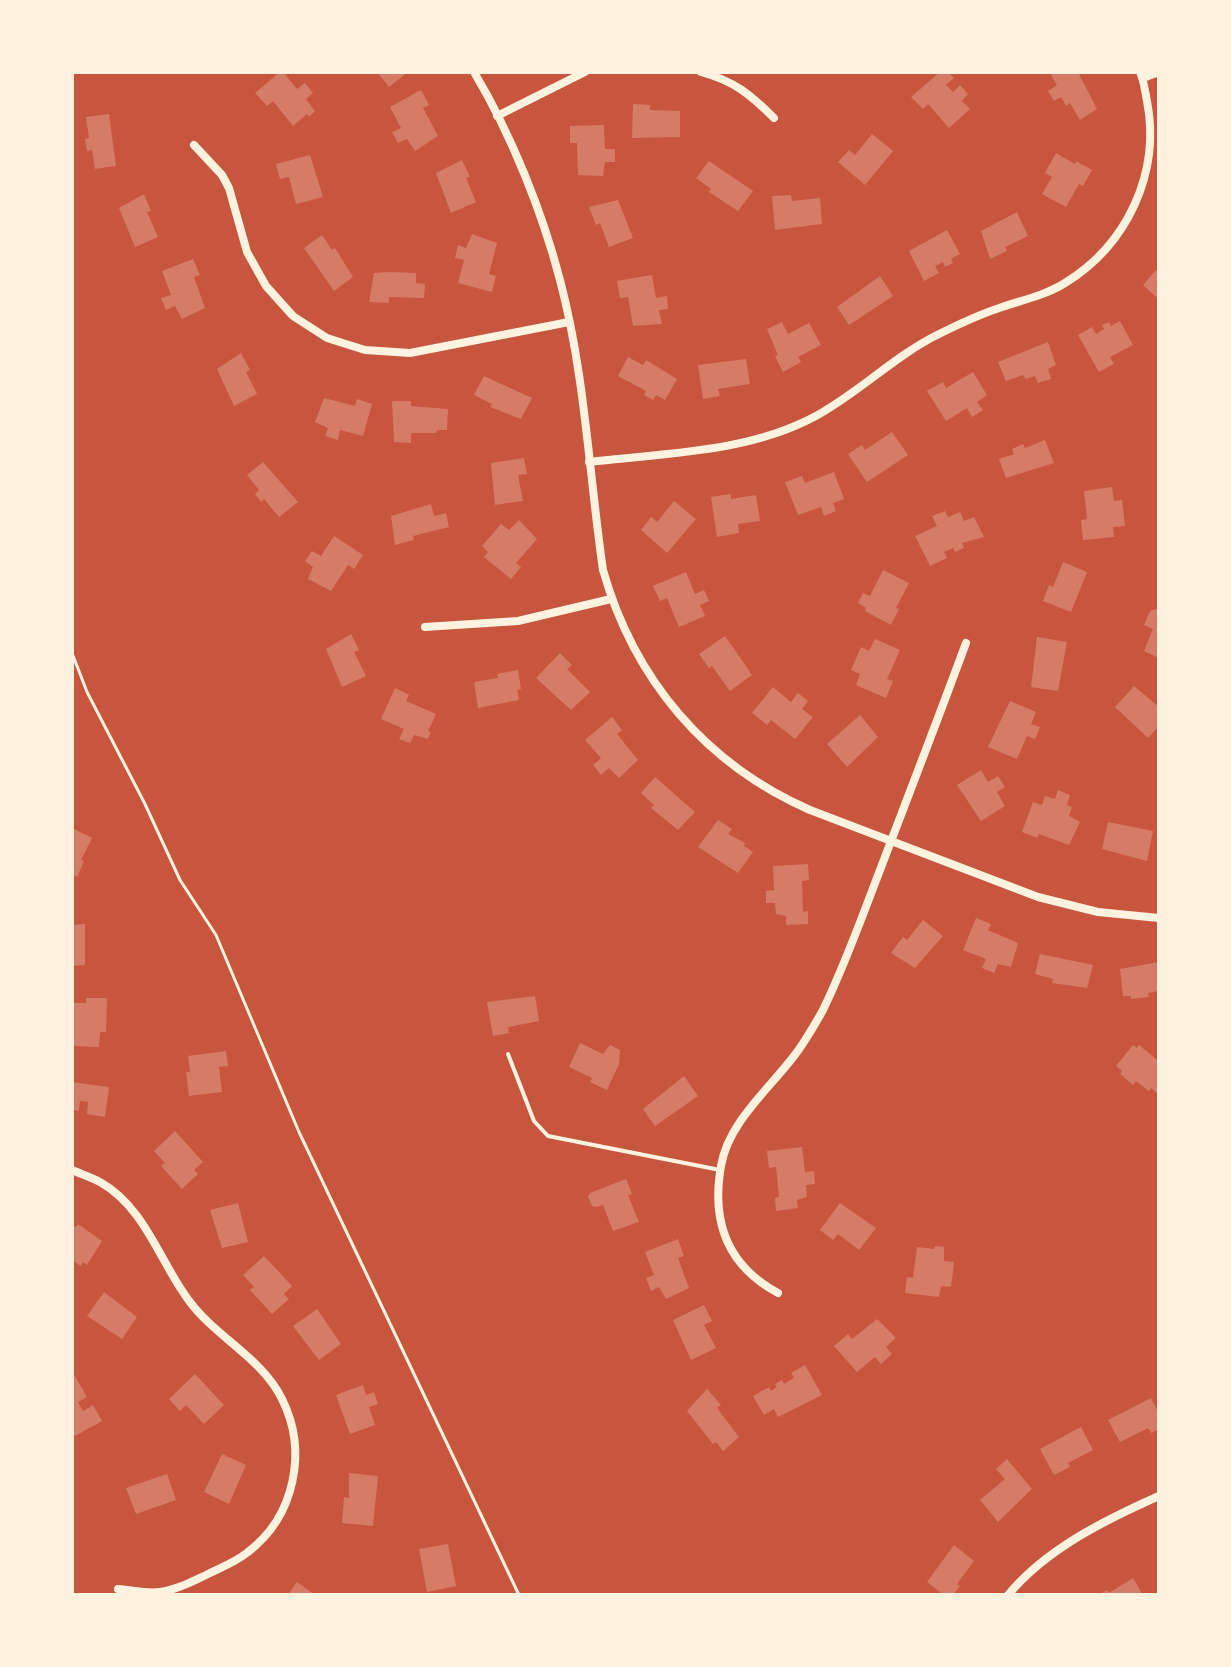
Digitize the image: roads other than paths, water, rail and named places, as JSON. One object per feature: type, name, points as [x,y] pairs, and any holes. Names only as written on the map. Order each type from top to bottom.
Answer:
[{"type":"street","points":[[474,72],[497,116],[540,215],[560,280],[569,322],[603,570],[611,599],[622,627],[652,680],[680,717],[715,752],[747,777],[782,798],[1038,897],[1108,913],[1159,918]]},
{"type":"street","points":[[497,116],[585,72]]},
{"type":"street","points":[[701,72],[729,81],[751,94],[774,118]]},
{"type":"street","points":[[589,462],[731,445],[787,429],[836,404],[898,358],[938,334],[985,313],[1049,291],[1076,276],[1100,257],[1118,235],[1143,184],[1151,132],[1141,75],[1159,72]]},
{"type":"street","points":[[194,145],[222,175],[229,188],[247,252],[266,286],[293,316],[327,338],[365,350],[410,353],[569,322]]},
{"type":"street","points":[[425,627],[518,621],[611,599]]},
{"type":"street","points":[[778,1293],[755,1280],[733,1252],[719,1211],[720,1170],[728,1145],[741,1122],[796,1054],[840,973],[966,643]]},
{"type":"street","points":[[72,1170],[101,1183],[134,1211],[192,1305],[273,1384],[289,1413],[296,1443],[295,1476],[288,1500],[275,1524],[248,1553],[169,1591],[157,1593],[118,1589]]},
{"type":"street","points":[[1008,1595],[1041,1561],[1122,1513],[1159,1496]]},
{"type":"lane","points":[[508,1054],[534,1121],[548,1136],[720,1170]]}]
